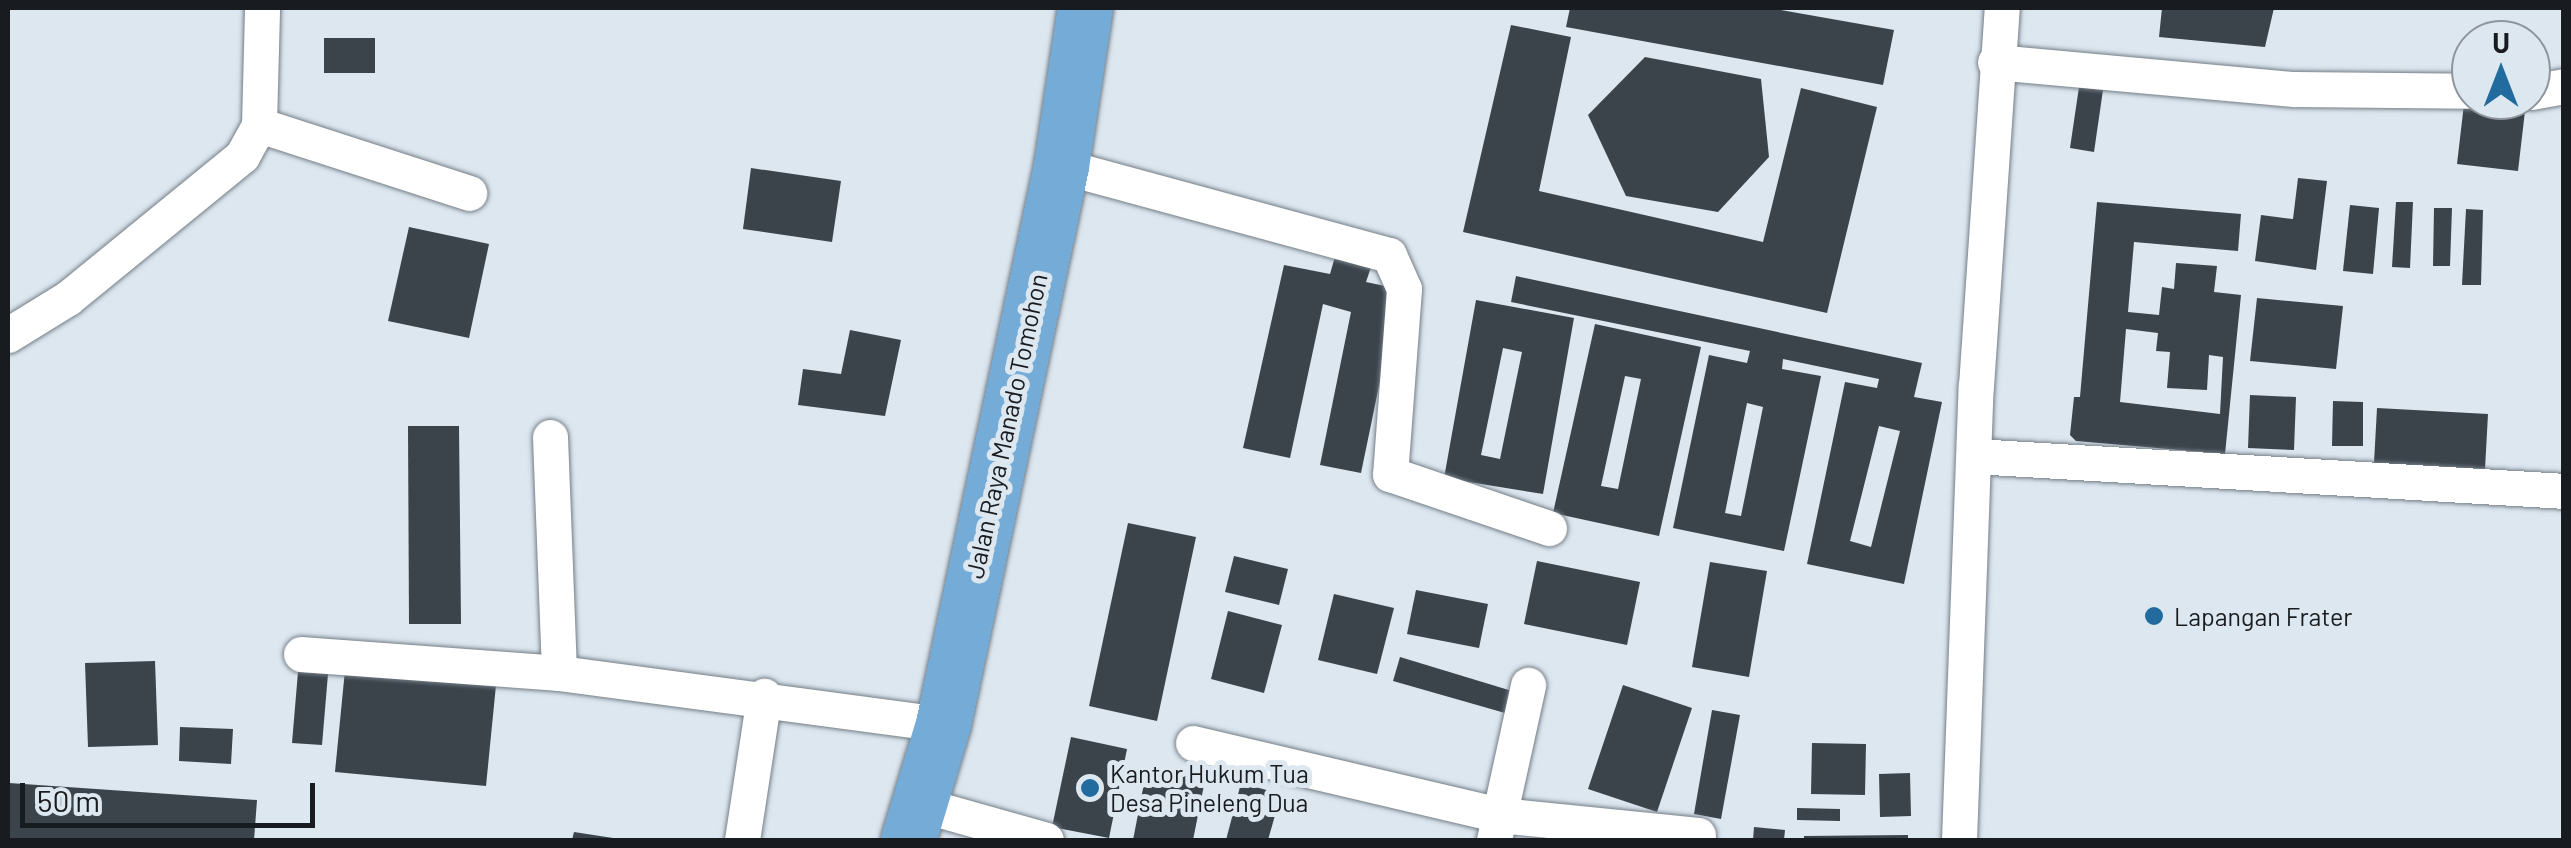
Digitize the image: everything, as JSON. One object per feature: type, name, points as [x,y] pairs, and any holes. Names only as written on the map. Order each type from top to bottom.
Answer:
[{"type":"highway","name":"Jalan Raya Manado Tomohon","points":[[914,822],[944,724],[1061,166],[1085,8]]},
{"type":"street","points":[[8,335],[68,298],[227,170],[259,125],[262,8]]},
{"type":"street","points":[[1959,840],[1974,456],[1995,62],[2002,8]]},
{"type":"street","points":[[1995,62],[2294,89],[2451,92]]},
{"type":"street","points":[[259,125],[469,193]]},
{"type":"street","points":[[1061,166],[1389,255],[1404,290],[1390,474],[1549,528]]},
{"type":"street","points":[[550,437],[559,673]]},
{"type":"street","points":[[1974,456],[2564,491]]},
{"type":"street","points":[[300,654],[559,673],[764,696],[944,724]]},
{"type":"street","points":[[1497,828],[1528,685]]},
{"type":"street","points":[[742,840],[764,696]]},
{"type":"street","points":[[1193,743],[1497,828],[1698,834]]},
{"type":"street","points":[[914,822],[1046,840]]},
{"type":"building","points":[[1570,8],[1770,8],[1894,30],[1883,85],[1566,27]]},
{"type":"building","points":[[2162,8],[2274,8],[2265,47],[2159,37]]},
{"type":"building","points":[[1511,25],[1571,37],[1539,191],[1763,242],[1801,88],[1877,107],[1827,313],[1463,232]]},
{"type":"building","points":[[324,38],[375,38],[375,73],[324,73]]},
{"type":"building","points":[[1645,57],[1761,79],[1769,157],[1718,212],[1626,196],[1588,115]]},
{"type":"building","points":[[2079,87],[2103,90],[2094,152],[2070,148]]},
{"type":"building","points":[[2462,120],[2524,120],[2518,171],[2457,164]]},
{"type":"building","points":[[751,168],[841,181],[832,242],[743,229]]},
{"type":"building","points":[[2298,178],[2327,181],[2316,270],[2255,261],[2261,215],[2293,219]]},
{"type":"building","points":[[2097,202],[2241,214],[2238,251],[2134,242],[2128,312],[2159,315],[2162,287],[2174,289],[2176,263],[2217,266],[2214,292],[2241,295],[2225,454],[2076,441],[2070,435],[2074,397],[2080,397]],"holes":[[[2126,329],[2158,333],[2156,351],[2170,352],[2167,388],[2207,390],[2209,355],[2223,357],[2220,414],[2120,402]]]},
{"type":"building","points":[[2396,202],[2413,202],[2410,268],[2392,267]]},
{"type":"building","points":[[2350,205],[2379,208],[2373,274],[2343,271]]},
{"type":"building","points":[[2434,208],[2452,208],[2450,266],[2433,266]]},
{"type":"building","points":[[2466,209],[2483,210],[2481,285],[2462,285]]},
{"type":"building","points":[[409,227],[489,244],[469,338],[388,321]]},
{"type":"building","points":[[1337,250],[1373,261],[1366,282],[1399,289],[1361,473],[1320,465],[1351,312],[1323,304],[1290,458],[1243,448],[1284,265],[1330,274]]},
{"type":"building","points":[[1516,276],[1922,363],[1914,397],[1942,402],[1904,584],[1807,564],[1845,382],[1877,388],[1879,379],[1783,359],[1782,369],[1821,376],[1784,551],[1673,528],[1709,355],[1747,363],[1750,351],[1511,302]],"holes":[[[1747,403],[1763,407],[1741,516],[1725,513]],[[1879,426],[1900,431],[1871,547],[1850,541]]]},
{"type":"building","points":[[2257,298],[2343,306],[2336,369],[2250,361]]},
{"type":"building","points":[[1476,300],[1574,318],[1543,494],[1444,478]],"holes":[[[1503,348],[1522,352],[1500,459],[1481,455]]]},
{"type":"building","points":[[1595,324],[1701,347],[1659,536],[1553,513]],"holes":[[[1625,376],[1641,379],[1618,489],[1601,486]]]},
{"type":"building","points":[[850,330],[901,340],[885,416],[798,405],[803,369],[841,374]]},
{"type":"building","points":[[2250,395],[2296,397],[2294,450],[2248,448]]},
{"type":"building","points":[[2333,401],[2363,402],[2363,446],[2332,446]]},
{"type":"building","points":[[2377,408],[2488,414],[2485,469],[2374,463]]},
{"type":"building","points":[[408,426],[459,426],[461,624],[409,624]]},
{"type":"building","points":[[1128,523],[1196,537],[1157,721],[1089,706]]},
{"type":"building","points":[[1234,556],[1288,569],[1279,605],[1225,592]]},
{"type":"building","points":[[1537,561],[1640,582],[1627,645],[1524,624]]},
{"type":"building","points":[[1710,562],[1767,571],[1749,677],[1692,667]]},
{"type":"building","points":[[1416,590],[1488,604],[1479,648],[1407,634]]},
{"type":"building","points":[[1334,594],[1394,608],[1377,674],[1318,660]]},
{"type":"building","points":[[1228,611],[1282,625],[1264,693],[1211,679]]},
{"type":"building","points":[[1400,657],[1512,691],[1505,713],[1393,681]]},
{"type":"building","points":[[155,661],[158,745],[88,747],[85,663]]},
{"type":"building","points":[[345,670],[496,685],[486,786],[335,772]]},
{"type":"building","points":[[298,672],[328,674],[322,745],[292,743]]},
{"type":"building","points":[[1623,685],[1692,708],[1657,812],[1588,789]]},
{"type":"building","points":[[1712,710],[1740,715],[1721,819],[1694,814]]},
{"type":"building","points":[[180,727],[233,729],[231,764],[179,761]]},
{"type":"building","name":"Kantor Hukum Tua Desa Pineleng Dua","points":[[1071,737],[1127,749],[1109,838],[1052,827]]},
{"type":"building","points":[[1812,743],[1866,744],[1865,795],[1811,794]]},
{"type":"building","points":[[1147,768],[1205,780],[1193,840],[1133,840]]},
{"type":"building","points":[[1910,773],[1911,816],[1880,817],[1879,774]]},
{"type":"building","points":[[9,783],[257,800],[254,840],[8,840]]},
{"type":"building","points":[[1241,783],[1281,794],[1268,840],[1226,840]]},
{"type":"building","points":[[1797,808],[1840,809],[1840,821],[1797,820]]},
{"type":"building","points":[[1754,827],[1785,830],[1784,840],[1753,840]]},
{"type":"building","points":[[574,832],[613,838],[613,840],[572,840]]},
{"type":"building","points":[[1908,835],[1908,840],[1804,840],[1804,836]]},
{"type":"place","name":"Lapangan Frater","points":[[2154,616]]},
{"type":"place","name":"Kantor Hukum Tua Desa Pineleng Dua","points":[[1090,788]]}]
